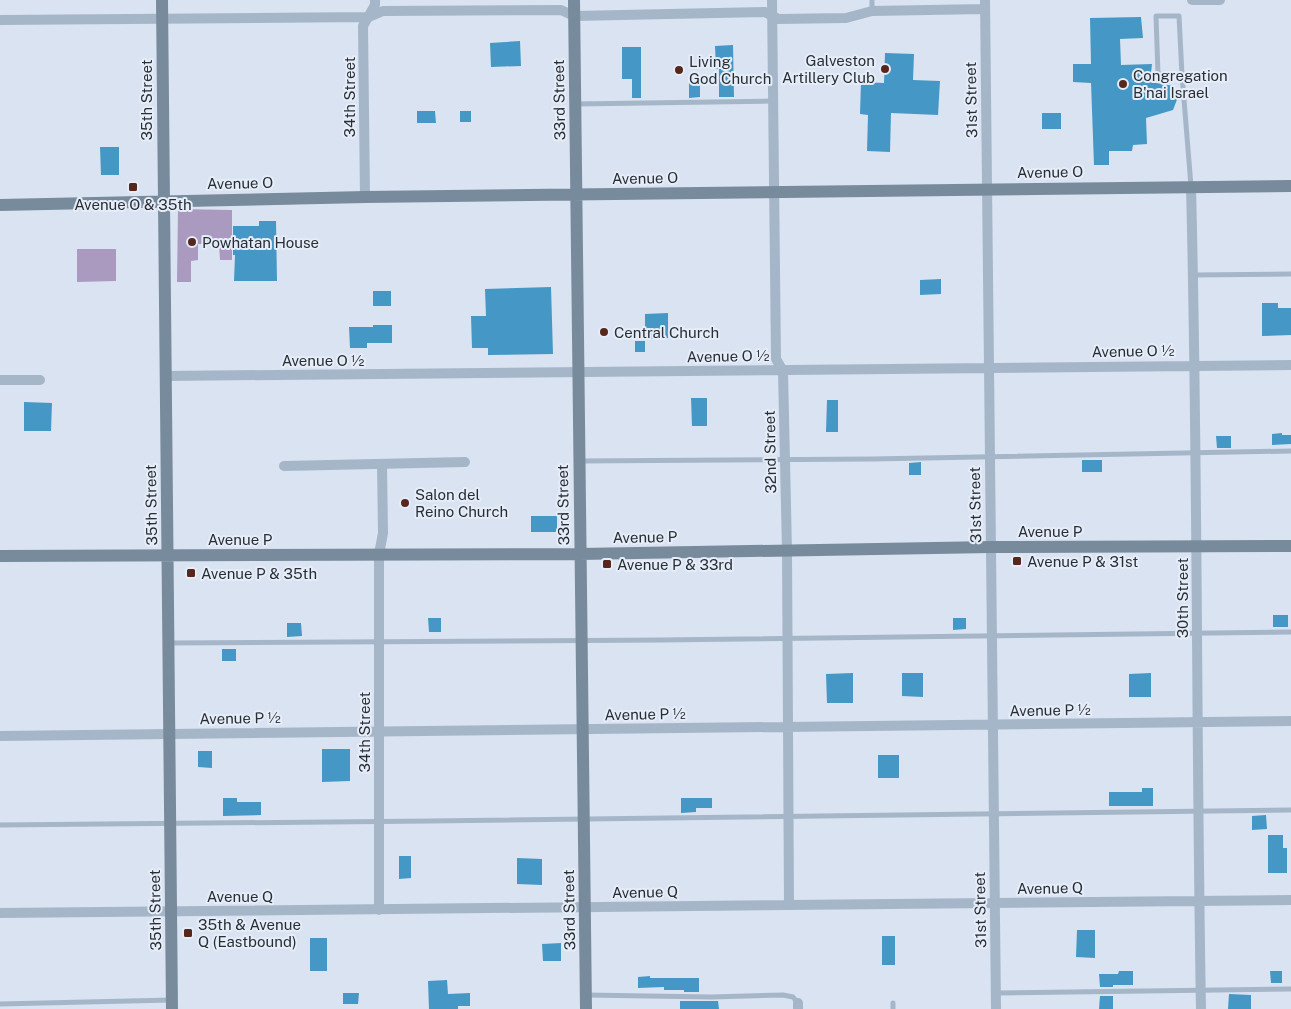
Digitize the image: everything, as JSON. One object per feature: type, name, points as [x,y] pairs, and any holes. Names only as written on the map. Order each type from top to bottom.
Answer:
[{"type":"main road","name":"35th Street","points":[[162,0],[172,1004]]},
{"type":"main road","name":"33rd Street","points":[[574,0],[578,195],[578,373],[586,1009]]},
{"type":"main road","name":"Avenue O","points":[[0,205],[364,197],[1291,186]]},
{"type":"main road","name":"Avenue P","points":[[0,556],[580,554],[991,547],[1291,546]]},
{"type":"street","name":"34th Street","points":[[364,197],[363,26],[376,5],[375,0]]},
{"type":"street","name":"32nd Street","points":[[772,0],[776,359],[783,371],[787,551],[789,905]]},
{"type":"street","points":[[1192,0],[1220,0]]},
{"type":"street","points":[[0,20],[369,17],[383,11],[561,10],[574,16],[762,12],[782,19],[846,18],[872,11],[985,5]]},
{"type":"street","name":"31st Street","points":[[985,5],[996,1009]]},
{"type":"street","name":"30th Street","points":[[1191,187],[1195,366],[1201,1009]]},
{"type":"street","name":"Avenue O ½","points":[[166,376],[1291,365]]},
{"type":"street","points":[[0,380],[40,380]]},
{"type":"street","points":[[284,466],[465,462]]},
{"type":"street","name":"34th Street","points":[[379,910],[379,554],[383,533],[382,464]]},
{"type":"street","name":"Avenue P ½","points":[[0,736],[1291,721]]},
{"type":"street","name":"Avenue Q","points":[[0,913],[1291,900]]},
{"type":"lane","points":[[872,0],[872,11]]},
{"type":"lane","points":[[1182,75],[1158,74],[1156,16],[1180,16],[1182,75],[1191,187]]},
{"type":"lane","points":[[576,104],[772,101]]},
{"type":"lane","points":[[1193,275],[1291,274]]},
{"type":"lane","points":[[579,462],[990,458],[1291,451]]},
{"type":"lane","points":[[168,642],[581,641],[1291,632]]},
{"type":"lane","points":[[0,825],[584,820],[1291,810]]},
{"type":"lane","points":[[996,994],[1291,989]]},
{"type":"lane","points":[[586,995],[711,997],[784,995],[792,997],[798,1006]]},
{"type":"lane","points":[[0,1004],[172,1004]]},
{"type":"shaded area","points":[[178,209],[232,210],[232,260],[220,260],[219,244],[198,244],[198,260],[191,261],[191,282],[177,282]]},
{"type":"shaded area","points":[[77,249],[116,249],[116,281],[77,282]]},
{"type":"building","points":[[1141,17],[1143,38],[1120,39],[1121,65],[1152,64],[1150,82],[1174,86],[1178,97],[1173,110],[1146,118],[1147,144],[1133,145],[1132,151],[1109,151],[1109,165],[1094,165],[1091,83],[1073,82],[1073,64],[1091,64],[1090,18]]},
{"type":"building","points":[[520,41],[521,66],[491,67],[490,43]]},
{"type":"building","points":[[733,45],[734,97],[719,97],[719,69],[716,69],[715,46]]},
{"type":"building","points":[[622,47],[641,47],[641,98],[632,98],[632,79],[622,79]]},
{"type":"building","points":[[885,53],[914,54],[913,80],[940,81],[938,115],[891,113],[890,152],[867,151],[868,115],[860,114],[861,82],[884,83]]},
{"type":"building","points":[[689,81],[700,81],[700,97],[689,98]]},
{"type":"building","points":[[417,111],[435,111],[436,123],[417,123]]},
{"type":"building","points":[[460,111],[471,111],[471,122],[460,122]]},
{"type":"building","points":[[1042,113],[1061,113],[1061,129],[1042,129]]},
{"type":"building","points":[[100,147],[119,147],[119,175],[101,175]]},
{"type":"building","points":[[259,221],[276,221],[277,281],[234,281],[233,226],[259,226]]},
{"type":"building","points":[[941,279],[941,294],[920,295],[920,280]]},
{"type":"building","points":[[551,287],[553,354],[488,355],[488,348],[472,348],[471,316],[486,316],[485,289]]},
{"type":"building","points":[[373,291],[391,291],[391,306],[373,306]]},
{"type":"building","points":[[1262,303],[1278,303],[1278,308],[1291,308],[1291,335],[1262,336]]},
{"type":"building","points":[[668,313],[668,338],[645,339],[645,314]]},
{"type":"building","points":[[373,325],[392,325],[392,343],[367,343],[367,348],[350,348],[349,327],[373,327]]},
{"type":"building","points":[[635,341],[645,341],[645,352],[635,352]]},
{"type":"building","points":[[691,398],[707,398],[707,426],[692,426]]},
{"type":"building","points":[[827,400],[838,400],[838,432],[826,432]]},
{"type":"building","points":[[24,402],[52,403],[51,431],[24,431]]},
{"type":"building","points":[[1282,433],[1282,435],[1291,435],[1291,444],[1272,445],[1272,434]]},
{"type":"building","points":[[1216,436],[1231,436],[1231,448],[1217,448]]},
{"type":"building","points":[[1082,460],[1102,460],[1102,472],[1082,472]]},
{"type":"building","points":[[921,462],[921,475],[909,475],[909,463]]},
{"type":"building","points":[[531,516],[557,516],[557,532],[531,532]]},
{"type":"building","points":[[1273,615],[1288,615],[1288,627],[1273,627]]},
{"type":"building","points":[[428,618],[441,618],[441,632],[429,632]]},
{"type":"building","points":[[953,618],[966,618],[966,629],[953,630]]},
{"type":"building","points":[[287,623],[301,623],[302,636],[287,637]]},
{"type":"building","points":[[222,649],[236,649],[236,661],[222,661]]},
{"type":"building","points":[[853,673],[853,703],[827,703],[826,674]]},
{"type":"building","points":[[902,673],[923,673],[923,697],[902,696]]},
{"type":"building","points":[[1151,673],[1151,697],[1129,697],[1129,674]]},
{"type":"building","points":[[322,749],[350,749],[350,781],[322,782]]},
{"type":"building","points":[[198,751],[212,751],[212,768],[198,767]]},
{"type":"building","points":[[878,755],[899,755],[899,778],[878,778]]},
{"type":"building","points":[[1142,788],[1153,788],[1153,806],[1109,806],[1109,792],[1142,792]]},
{"type":"building","points":[[223,798],[237,798],[237,802],[261,802],[261,815],[223,816]]},
{"type":"building","points":[[681,798],[712,798],[712,808],[696,808],[696,812],[681,813]]},
{"type":"building","points":[[1266,815],[1267,829],[1252,830],[1252,816]]},
{"type":"building","points":[[1268,835],[1283,835],[1283,848],[1287,848],[1287,873],[1268,873]]},
{"type":"building","points":[[399,856],[411,856],[411,878],[399,879]]},
{"type":"building","points":[[517,858],[542,859],[542,885],[517,884]]},
{"type":"building","points":[[1077,930],[1095,930],[1095,958],[1076,957]]},
{"type":"building","points":[[882,936],[895,936],[895,965],[882,965]]},
{"type":"building","points":[[310,938],[327,938],[327,971],[310,971]]},
{"type":"building","points":[[561,943],[561,961],[543,961],[542,944]]},
{"type":"building","points":[[1119,971],[1133,971],[1133,985],[1100,987],[1099,974],[1118,974]]},
{"type":"building","points":[[1270,971],[1282,971],[1282,983],[1271,983]]},
{"type":"building","points":[[650,976],[650,978],[699,978],[699,992],[664,990],[664,987],[638,988],[638,977]]},
{"type":"building","points":[[447,980],[448,994],[470,993],[470,1006],[458,1006],[458,1009],[429,1009],[428,981]]},
{"type":"building","points":[[343,993],[359,993],[358,1004],[343,1004]]},
{"type":"building","points":[[1229,994],[1251,995],[1251,1009],[1228,1009]]},
{"type":"building","points":[[1100,996],[1113,996],[1113,1009],[1099,1009]]},
{"type":"building","points":[[680,1001],[718,1001],[719,1009],[680,1009]]},
{"type":"place","name":"Galveston Artillery Club","points":[[885,69]]},
{"type":"place","name":"Living God Church","points":[[679,70]]},
{"type":"place","name":"Congregation B'nai Israel","points":[[1123,84]]},
{"type":"place","name":"Avenue O & 35th","points":[[133,187]]},
{"type":"place","name":"Powhatan House","points":[[192,242]]},
{"type":"place","name":"Central Church","points":[[604,332]]},
{"type":"place","name":"Salon del Reino Church","points":[[405,503]]},
{"type":"place","name":"Avenue P & 31st","points":[[1017,561]]},
{"type":"place","name":"Avenue P & 33rd","points":[[607,564]]},
{"type":"place","name":"Avenue P & 35th","points":[[191,573]]},
{"type":"place","name":"35th & Avenue Q (Eastbound)","points":[[188,933]]}]
